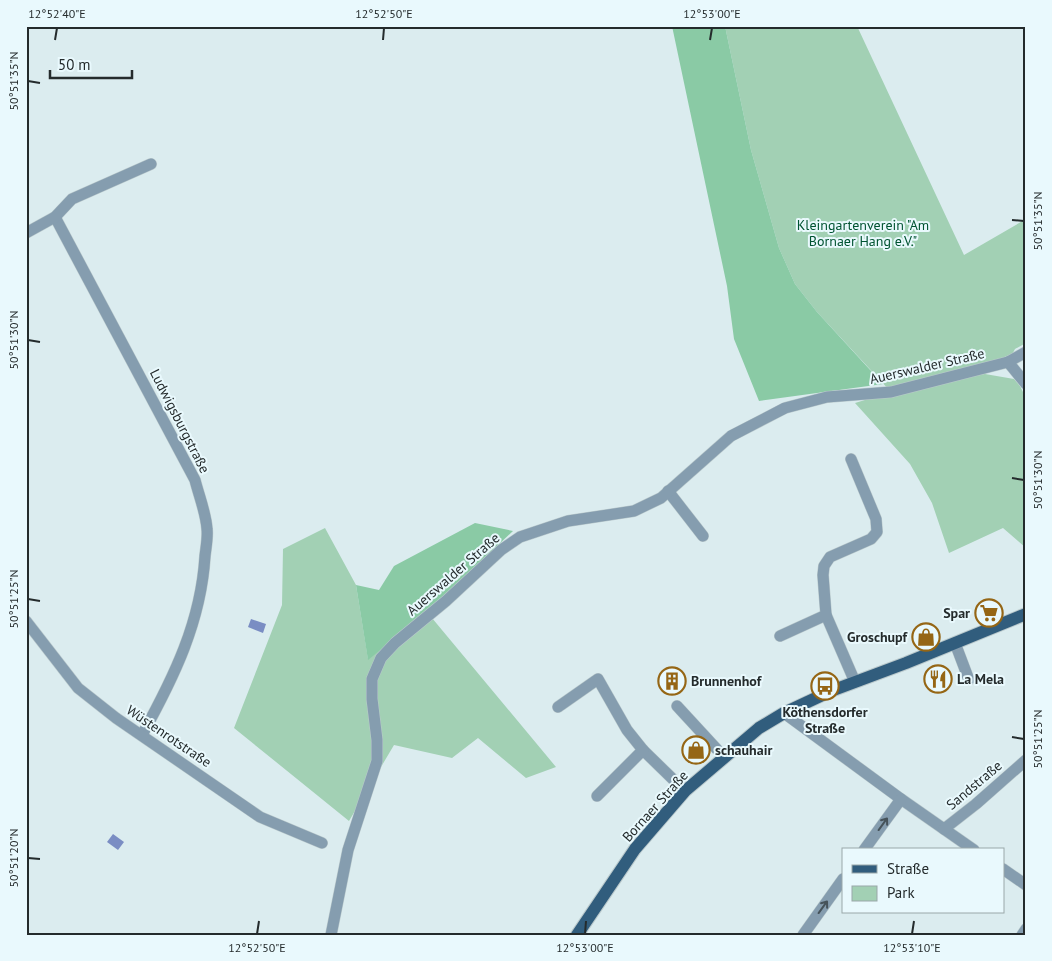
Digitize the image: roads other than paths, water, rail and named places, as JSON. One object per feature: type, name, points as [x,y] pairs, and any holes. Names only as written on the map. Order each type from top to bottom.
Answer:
[{"type":"main road","name":"Bornaer Straße","points":[[577,935],[635,849],[685,791],[759,728],[784,713],[855,682],[1025,616]]},
{"type":"street","points":[[26,233],[55,218],[72,199],[150,164]]},
{"type":"street","name":"Ludwigsburgstraße","points":[[55,218],[195,480],[207,528],[204,581],[192,627],[169,686],[142,735]]},
{"type":"street","name":"Auerswalder Straße","points":[[331,935],[348,850],[377,761],[372,679],[381,658],[395,643],[446,601],[500,550],[520,537],[568,521],[634,511],[661,498],[731,436],[785,408],[827,397],[891,392],[1008,362],[1026,352]]},
{"type":"street","points":[[1008,362],[1026,384]]},
{"type":"street","points":[[851,458],[876,519],[877,532],[871,539],[830,557],[824,566],[826,615],[855,682]]},
{"type":"street","points":[[668,491],[703,536]]},
{"type":"street","points":[[780,636],[826,615]]},
{"type":"street","name":"Wüstenrotstraße","points":[[26,621],[78,688],[116,718],[260,817],[322,843]]},
{"type":"street","points":[[955,643],[969,680]]},
{"type":"street","points":[[558,707],[598,679],[627,730],[643,750],[685,791]]},
{"type":"street","points":[[677,706],[724,757]]},
{"type":"street","points":[[784,713],[971,848]]},
{"type":"street","points":[[597,796],[643,750]]},
{"type":"street","name":"Sandstraße","points":[[944,829],[1025,764]]},
{"type":"street","points":[[865,848],[901,799]]},
{"type":"street","points":[[1004,871],[1026,885]]},
{"type":"street","points":[[803,935],[842,880]]},
{"type":"street","points":[[1022,935],[1026,929]]},
{"type":"water","points":[[251,619],[266,624],[263,633],[248,627]]},
{"type":"water","points":[[113,834],[124,842],[118,850],[107,842]]},
{"type":"place","name":"Spar","points":[[989,613]]},
{"type":"place","name":"Groschupf","points":[[926,637]]},
{"type":"place","name":"La Mela","points":[[938,679]]},
{"type":"place","name":"Brunnenhof","points":[[672,681]]},
{"type":"place","name":"Köthensdorfer Straße","points":[[825,686]]},
{"type":"place","name":"schauhair","points":[[696,750]]},
{"type":"park label","name":"Kleingartenverein \"Am Bornaer Hang e.V.\"","points":[[863,234]]}]
